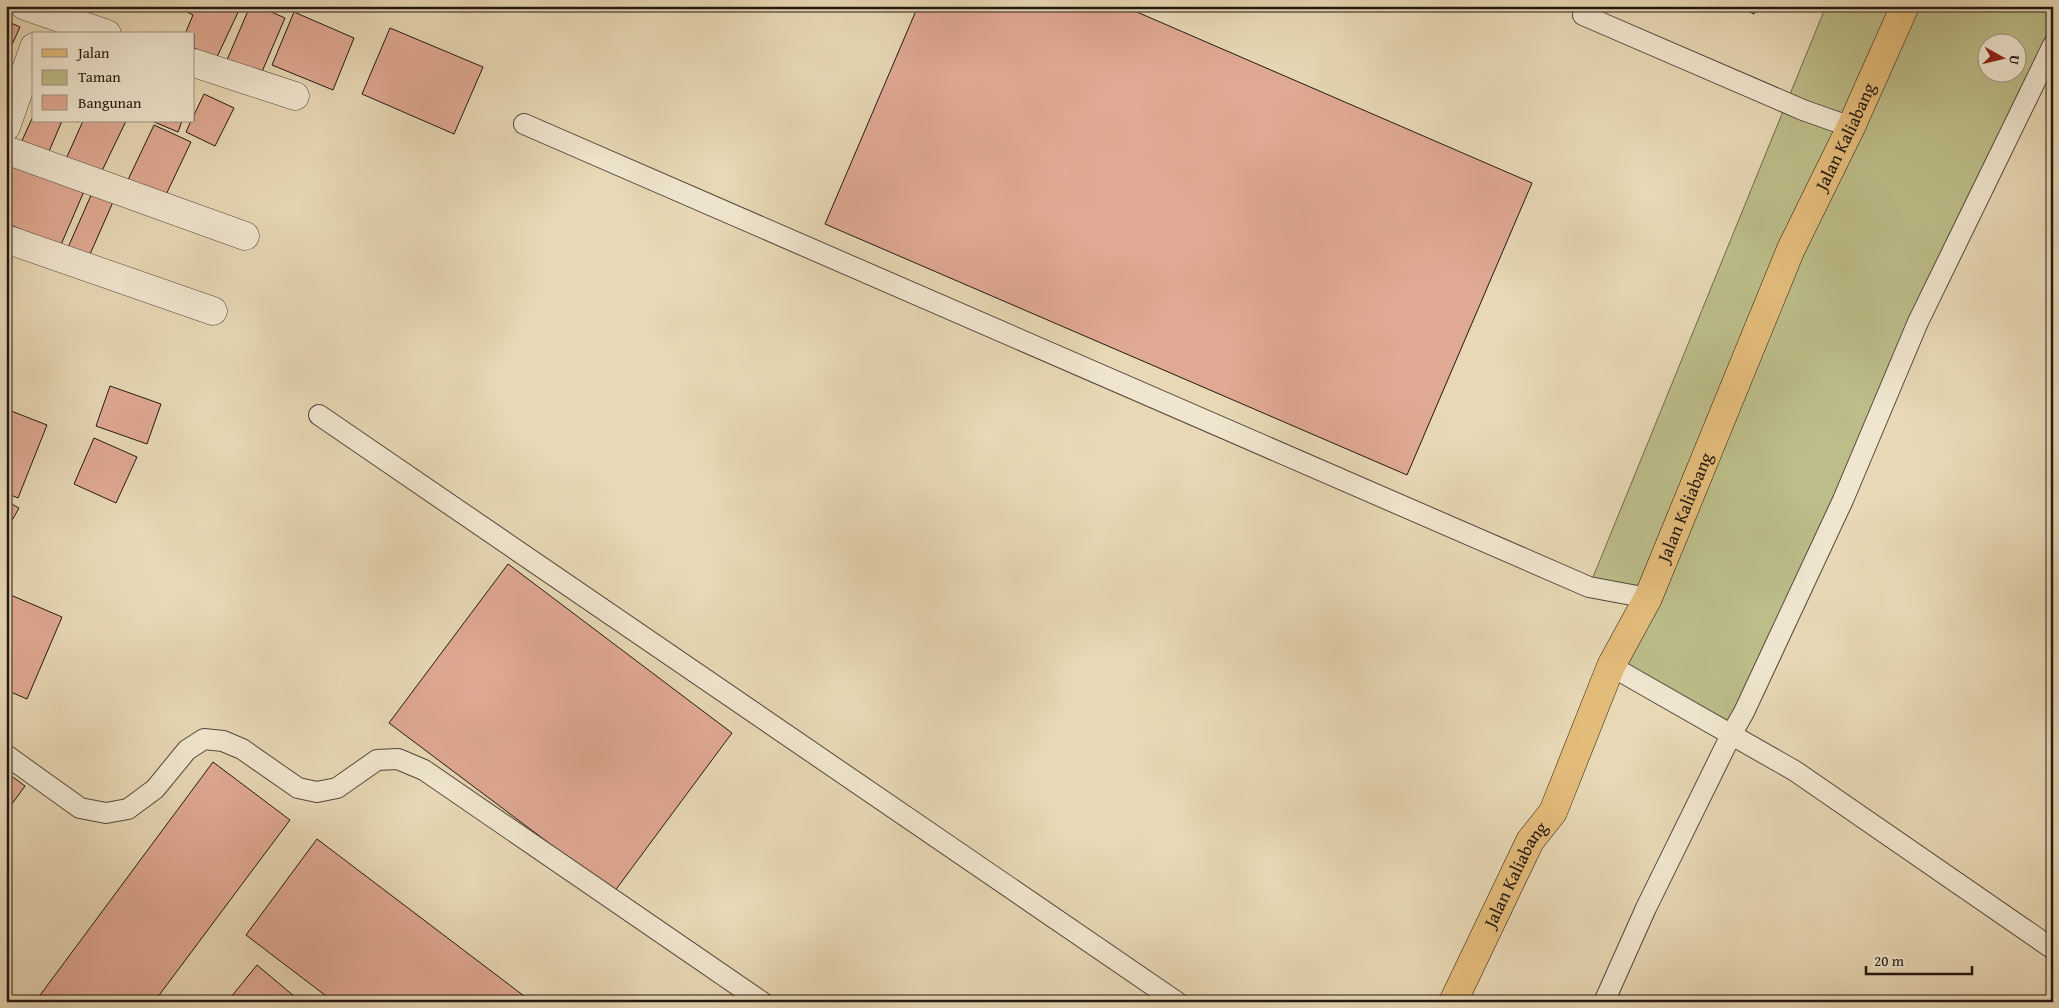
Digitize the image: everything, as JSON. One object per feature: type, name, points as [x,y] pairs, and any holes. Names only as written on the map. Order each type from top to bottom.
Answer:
[{"type":"main road","name":"Jalan Kaliabang","points":[[1453,1002],[1530,841],[1553,812],[1611,666],[1648,598],[1791,249],[1851,127],[1905,6]]},
{"type":"street","points":[[36,18],[98,32]]},
{"type":"street","points":[[6,127],[32,53]]},
{"type":"street","points":[[195,63],[295,96]]},
{"type":"street","points":[[6,150],[245,236]]},
{"type":"street","points":[[6,239],[213,311]]},
{"type":"lane","points":[[1583,15],[1803,110],[1851,127]]},
{"type":"lane","points":[[1604,1002],[1646,908],[1744,712],[1843,500],[1918,322],[2053,45]]},
{"type":"lane","points":[[524,124],[1588,587],[1648,598]]},
{"type":"lane","points":[[319,415],[1177,1002]]},
{"type":"lane","points":[[1611,666],[1795,771],[2053,949]]},
{"type":"lane","points":[[6,755],[80,808],[106,814],[128,809],[154,789],[187,750],[204,739],[223,742],[242,749],[298,788],[317,792],[338,788],[377,760],[398,759],[424,770],[762,1002]]},
{"type":"green space","points":[[1826,6],[2053,6],[2053,45],[1731,735],[1611,666],[1648,598],[1589,587]]},
{"type":"building","points":[[175,6],[241,6],[216,59],[195,48],[195,32],[186,32],[193,15]]},
{"type":"building","points":[[250,6],[258,6],[285,18],[261,74],[227,60]]},
{"type":"building","points":[[918,6],[1123,6],[1532,183],[1407,475],[825,224]]},
{"type":"building","points":[[1737,6],[1757,6],[1754,14]]},
{"type":"building","points":[[294,12],[354,38],[333,90],[272,65]]},
{"type":"building","points":[[6,21],[20,27],[6,58]]},
{"type":"building","points":[[390,28],[483,67],[454,134],[362,94]]},
{"type":"building","points":[[204,94],[234,108],[215,146],[186,132],[191,122],[195,122],[195,113]]},
{"type":"building","points":[[32,118],[32,122],[62,122],[47,156],[20,145]]},
{"type":"building","points":[[83,122],[126,122],[100,175],[66,159]]},
{"type":"building","points":[[154,122],[182,122],[178,132]]},
{"type":"building","points":[[154,125],[191,142],[163,201],[126,184]]},
{"type":"building","points":[[14,157],[85,189],[60,247],[6,223],[6,174]]},
{"type":"building","points":[[96,184],[117,193],[87,261],[66,252]]},
{"type":"building","points":[[110,386],[161,404],[147,444],[96,426]]},
{"type":"building","points":[[6,409],[47,425],[18,498],[6,493]]},
{"type":"building","points":[[94,438],[137,457],[116,503],[74,484]]},
{"type":"building","points":[[6,501],[19,508],[6,531]]},
{"type":"building","points":[[508,564],[732,733],[614,892],[389,723]]},
{"type":"building","points":[[6,593],[62,617],[27,699],[6,690]]},
{"type":"building","points":[[213,762],[290,820],[154,1002],[35,1002]]},
{"type":"building","points":[[6,772],[25,786],[6,812]]},
{"type":"building","points":[[317,839],[532,1002],[334,1002],[246,935]]},
{"type":"building","points":[[257,965],[301,1002],[227,1002]]}]
